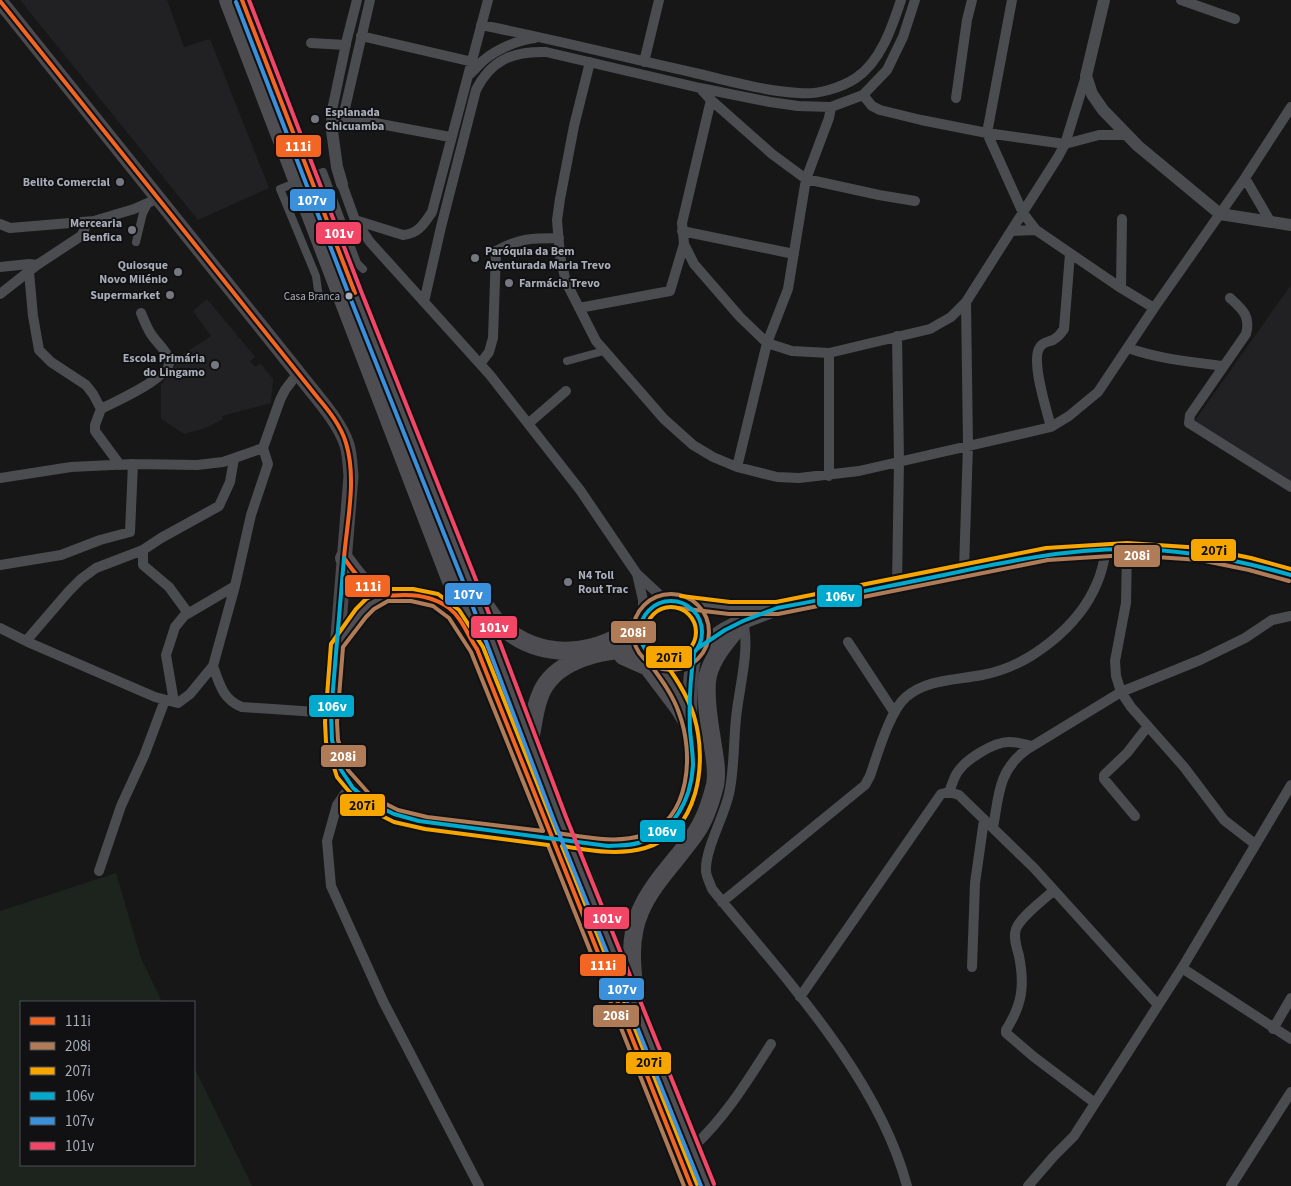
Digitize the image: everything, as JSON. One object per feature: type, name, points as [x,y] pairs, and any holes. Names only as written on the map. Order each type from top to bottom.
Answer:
[{"type":"highway","points":[[228,0],[477,649],[552,820],[586,880],[708,1186]]},
{"type":"highway","points":[[242,0],[355,293],[474,592],[530,740],[567,878],[691,1186]]},
{"type":"highway","points":[[344,558],[364,584],[386,595],[412,595],[436,600],[449,608],[477,649]]},
{"type":"highway","points":[[474,592],[498,623],[510,633],[532,646],[548,649],[573,651],[586,649],[627,633],[642,619]]},
{"type":"highway","points":[[337,644],[370,604],[386,595]]},
{"type":"highway","points":[[636,1006],[632,965],[633,939],[640,912],[654,888],[696,832],[711,802],[716,782],[708,696],[708,676],[737,614]]},
{"type":"highway","points":[[530,740],[540,696],[547,683],[579,658],[594,654],[629,650],[638,650],[651,657]]},
{"type":"highway","points":[[594,654],[622,655],[648,667],[690,726]]},
{"type":"main road","points":[[0,1],[154,200],[298,372],[334,420],[347,444],[351,476],[332,713],[332,741],[335,756],[342,773],[368,802],[396,816],[426,823],[608,846],[638,844],[655,837],[678,818],[685,802],[692,765],[690,684],[696,651],[702,632],[698,617],[687,606],[673,602]]},
{"type":"main road","points":[[690,726],[673,683],[651,657],[640,639],[639,630],[642,619],[656,604],[673,602],[737,614],[777,608],[1047,554],[1127,549],[1201,554],[1291,575]]},
{"type":"main road","points":[[651,657],[671,664],[680,663],[725,630],[737,614]]},
{"type":"street","points":[[357,0],[331,115],[337,166],[355,220],[370,242],[480,364],[529,423],[580,490],[637,574],[673,602]]},
{"type":"street","points":[[332,131],[343,117],[370,0]]},
{"type":"street","points":[[355,220],[403,235],[416,232],[432,212],[450,137],[473,62],[488,0]]},
{"type":"street","points":[[644,62],[659,0]]},
{"type":"street","points":[[481,25],[543,37],[644,62],[800,94],[819,92],[857,77],[874,59],[889,33],[900,0]]},
{"type":"street","points":[[424,302],[462,139],[476,90],[488,71],[501,60],[529,52],[546,52],[700,88],[798,106],[831,107],[863,95],[887,70],[902,37],[914,0]]},
{"type":"street","points":[[956,98],[967,20],[972,0]]},
{"type":"street","points":[[1012,0],[987,133],[1023,213],[1036,230],[1121,288],[1154,308]]},
{"type":"street","points":[[711,100],[682,223],[682,231],[684,244],[694,264],[740,317],[766,343],[792,352],[829,353],[930,329],[951,317],[966,302],[1065,144],[1086,76],[1104,0]]},
{"type":"street","points":[[1181,0],[1235,19]]},
{"type":"street","points":[[361,36],[473,62]]},
{"type":"street","points":[[469,76],[484,60],[502,49],[525,39],[543,37]]},
{"type":"street","points":[[311,43],[346,45]]},
{"type":"street","points":[[590,62],[574,126],[557,220],[560,256],[566,282],[596,341],[664,419],[686,438],[713,457],[736,467],[777,477],[829,476],[859,471],[1051,427],[1075,412],[1098,392],[1245,178],[1291,107]]},
{"type":"street","points":[[1086,76],[1092,94],[1103,110],[1126,135],[1220,214],[1291,225]]},
{"type":"street","points":[[700,88],[772,154],[806,178],[863,192],[915,201]]},
{"type":"street","points":[[863,95],[872,106],[880,110],[987,133],[1065,144],[1099,135],[1126,135]]},
{"type":"street","points":[[736,467],[766,343],[788,290],[806,178],[829,118],[831,107]]},
{"type":"street","points":[[343,117],[450,137]]},
{"type":"street","points":[[319,298],[316,276],[280,189],[324,172],[357,263],[363,269]]},
{"type":"street","points":[[1245,178],[1270,221]]},
{"type":"street","points":[[0,224],[10,228],[86,222],[134,209],[154,200]]},
{"type":"street","points":[[136,242],[144,213],[154,200]]},
{"type":"street","points":[[1121,288],[1122,219]]},
{"type":"street","points":[[0,294],[33,268],[81,236],[86,222]]},
{"type":"street","points":[[1012,231],[1036,230]]},
{"type":"street","points":[[682,231],[794,254]]},
{"type":"street","points":[[480,364],[489,352],[493,338],[496,251],[512,242],[529,238],[559,238]]},
{"type":"street","points":[[579,308],[670,291],[684,244]]},
{"type":"street","points":[[1051,427],[1039,382],[1037,370],[1038,351],[1043,344],[1058,336],[1064,329],[1070,254]]},
{"type":"street","points":[[0,267],[28,264],[33,268]]},
{"type":"street","points":[[33,268],[33,316],[39,350],[51,362],[86,385],[101,409]]},
{"type":"street","points":[[1230,298],[1244,311],[1248,318],[1246,334],[1190,415],[1190,423],[1291,487]]},
{"type":"street","points":[[964,570],[968,445],[966,302]]},
{"type":"street","points":[[120,465],[95,431],[95,425],[101,409],[130,395],[159,376],[167,370],[170,362],[169,356],[150,333],[141,313]]},
{"type":"street","points":[[897,336],[899,461],[897,584]]},
{"type":"street","points":[[1128,348],[1169,359],[1224,366]]},
{"type":"street","points":[[567,361],[604,351]]},
{"type":"street","points":[[829,353],[829,476]]},
{"type":"street","points":[[0,628],[156,697],[178,703],[190,694],[213,666],[235,586],[251,515],[268,464],[263,448],[280,400],[298,372]]},
{"type":"street","points":[[529,423],[566,391]]},
{"type":"street","points":[[0,478],[47,470],[133,464],[197,465],[234,459],[263,448]]},
{"type":"street","points":[[26,641],[81,579],[96,568],[143,550],[219,506],[230,482],[234,459]]},
{"type":"street","points":[[0,565],[61,555],[100,540],[130,532],[133,464]]},
{"type":"street","points":[[1127,549],[1126,602],[1115,661],[1116,676],[1121,692],[1131,707],[1184,767],[1224,820],[1256,844]]},
{"type":"street","points":[[143,550],[143,565],[170,587],[188,613]]},
{"type":"street","points":[[722,902],[865,785],[894,712],[906,697],[921,687],[944,680],[1003,670],[1029,658],[1066,628],[1082,609],[1096,585],[1103,568],[1106,550]]},
{"type":"street","points":[[637,574],[643,600],[642,619]]},
{"type":"street","points":[[99,871],[121,806],[169,701],[166,655],[175,627],[188,613],[235,586]]},
{"type":"street","points":[[737,614],[745,636],[732,778],[729,796],[718,831],[708,852],[706,871],[712,889],[800,997],[851,1066],[880,1116],[900,1160],[907,1186]]},
{"type":"street","points":[[993,828],[1006,770],[1015,758],[1121,692],[1200,660],[1245,638],[1272,620],[1291,616]]},
{"type":"street","points":[[848,642],[894,712]]},
{"type":"street","points":[[213,666],[223,693],[236,704],[332,713]]},
{"type":"street","points":[[1135,816],[1104,779],[1104,775],[1127,753],[1148,726]]},
{"type":"street","points":[[949,792],[957,773],[968,761],[991,747],[1007,742],[1021,742],[1032,746]]},
{"type":"street","points":[[351,785],[337,805],[327,841],[331,886],[384,1001],[479,1186]]},
{"type":"street","points":[[1028,1186],[1074,1136],[1182,968],[1291,785]]},
{"type":"street","points":[[800,997],[941,794],[949,792],[959,795],[1054,890],[1158,1005]]},
{"type":"street","points":[[972,967],[975,883],[984,820]]},
{"type":"street","points":[[1054,890],[1020,922],[1016,930],[1023,978],[1022,995],[1015,1016],[1006,1033],[1034,1057],[1095,1103]]},
{"type":"street","points":[[1182,968],[1291,1040]]},
{"type":"street","points":[[1273,1029],[1291,998]]},
{"type":"street","points":[[693,1147],[710,1131],[751,1076],[771,1044]]},
{"type":"street","points":[[1231,1186],[1291,1092]]},
{"type":"shaded area","points":[[20,0],[167,0],[184,47],[210,39],[269,188],[198,220]]},
{"type":"shaded area","points":[[1291,285],[1291,491],[1191,426]]},
{"type":"shaded area","name":"Escola Primária do Lingamo","points":[[207,299],[255,357],[250,361],[255,367],[260,363],[273,379],[271,403],[222,416],[223,419],[206,428],[184,434],[161,419],[161,385],[183,354],[211,336],[193,311]]},
{"type":"shaded area","points":[[116,873],[141,958],[162,1001],[20,1001],[20,1166],[195,1166],[195,1069],[252,1186],[0,1186],[0,911]]},
{"type":"transit line","name":"111i","points":[[242,0],[355,293]]},
{"type":"transit line","name":"101v","points":[[249,0],[361,291],[480,590],[566,817],[714,1184]]},
{"type":"transit line","name":"111i","points":[[0,1],[338,425],[346,443],[351,471],[344,558],[351,568],[364,582],[379,593],[428,598],[449,608],[458,617],[477,649],[691,1186]]},
{"type":"transit line","name":"107v","points":[[236,2],[349,295],[468,594],[554,821],[701,1186]]},
{"type":"transit line","name":"207i","points":[[681,596],[730,602],[776,602],[1046,548],[1127,543],[1202,548],[1251,558],[1291,569]]},
{"type":"transit line","name":"106v","points":[[698,648],[725,630],[777,608],[1012,561],[1081,551],[1127,549],[1190,553],[1231,560],[1291,575]]},
{"type":"transit line","name":"208i","points":[[679,608],[729,614],[778,614],[1048,560],[1127,555],[1200,560],[1249,570],[1289,581]]},
{"type":"transit line","name":"106v","points":[[344,558],[331,713],[332,740],[339,767],[353,788],[371,803],[394,814],[419,821],[608,846],[635,844],[662,832],[678,813],[689,791],[692,778],[690,711],[694,654]]},
{"type":"transit line","name":"207i","points":[[548,845],[425,829],[394,822],[364,807],[337,777],[326,742],[325,722],[331,644],[356,609],[366,599],[385,589],[413,589],[438,594],[459,610],[483,647],[557,833]]},
{"type":"transit line","name":"208i","points":[[671,594],[685,597],[698,605],[706,618],[709,632],[706,646],[698,659],[685,667],[671,670],[657,667],[644,659],[636,646],[633,632],[636,618],[644,605],[657,597],[671,594]]},
{"type":"transit line","name":"208i","points":[[388,601],[411,601],[433,606],[449,618],[471,652],[543,831],[427,817],[398,810],[372,797],[348,770],[338,740],[337,722],[343,647],[366,617],[374,609],[388,601]]},
{"type":"transit line","name":"106v","points":[[665,601],[677,601],[693,610],[700,620],[702,632],[700,644],[693,654],[677,663],[665,663],[654,658],[645,649],[640,638],[640,626],[645,615],[654,606],[665,601]]},
{"type":"transit line","name":"207i","points":[[666,607],[676,607],[689,614],[696,627],[696,632],[696,637],[689,650],[676,657],[666,657],[657,653],[650,646],[646,637],[646,627],[650,618],[657,611],[666,607]]},
{"type":"transit line","name":"207i","points":[[660,656],[688,700],[698,735],[700,754],[699,774],[695,794],[688,812],[677,827],[663,840],[645,848],[614,852],[562,846],[697,1184]]},
{"type":"transit line","name":"208i","points":[[557,833],[589,838],[633,838],[660,827],[671,815],[680,800],[685,783],[687,765],[684,729],[673,700],[650,664]]},
{"type":"transit line","name":"208i","points":[[548,845],[684,1186]]},
{"type":"place","name":"Esplanada Chicuamba","points":[[315,119]]},
{"type":"place","name":"Belito Comercial","points":[[120,182]]},
{"type":"place","name":"Mercearia Benfica","points":[[132,230]]},
{"type":"place","name":"Paróquia da Bem Aventurada Maria Trevo","points":[[475,258]]},
{"type":"place","name":"Quiosque Novo Milénio","points":[[178,272]]},
{"type":"place","name":"Farmácia Trevo","points":[[509,283]]},
{"type":"place","name":"Supermarket","points":[[170,295]]},
{"type":"place","name":"Casa Branca","points":[[349,296]]},
{"type":"place","name":"Escola Primária do Lingamo","points":[[215,365]]},
{"type":"place","name":"N4 Toll Rout Trac","points":[[568,582]]}]
